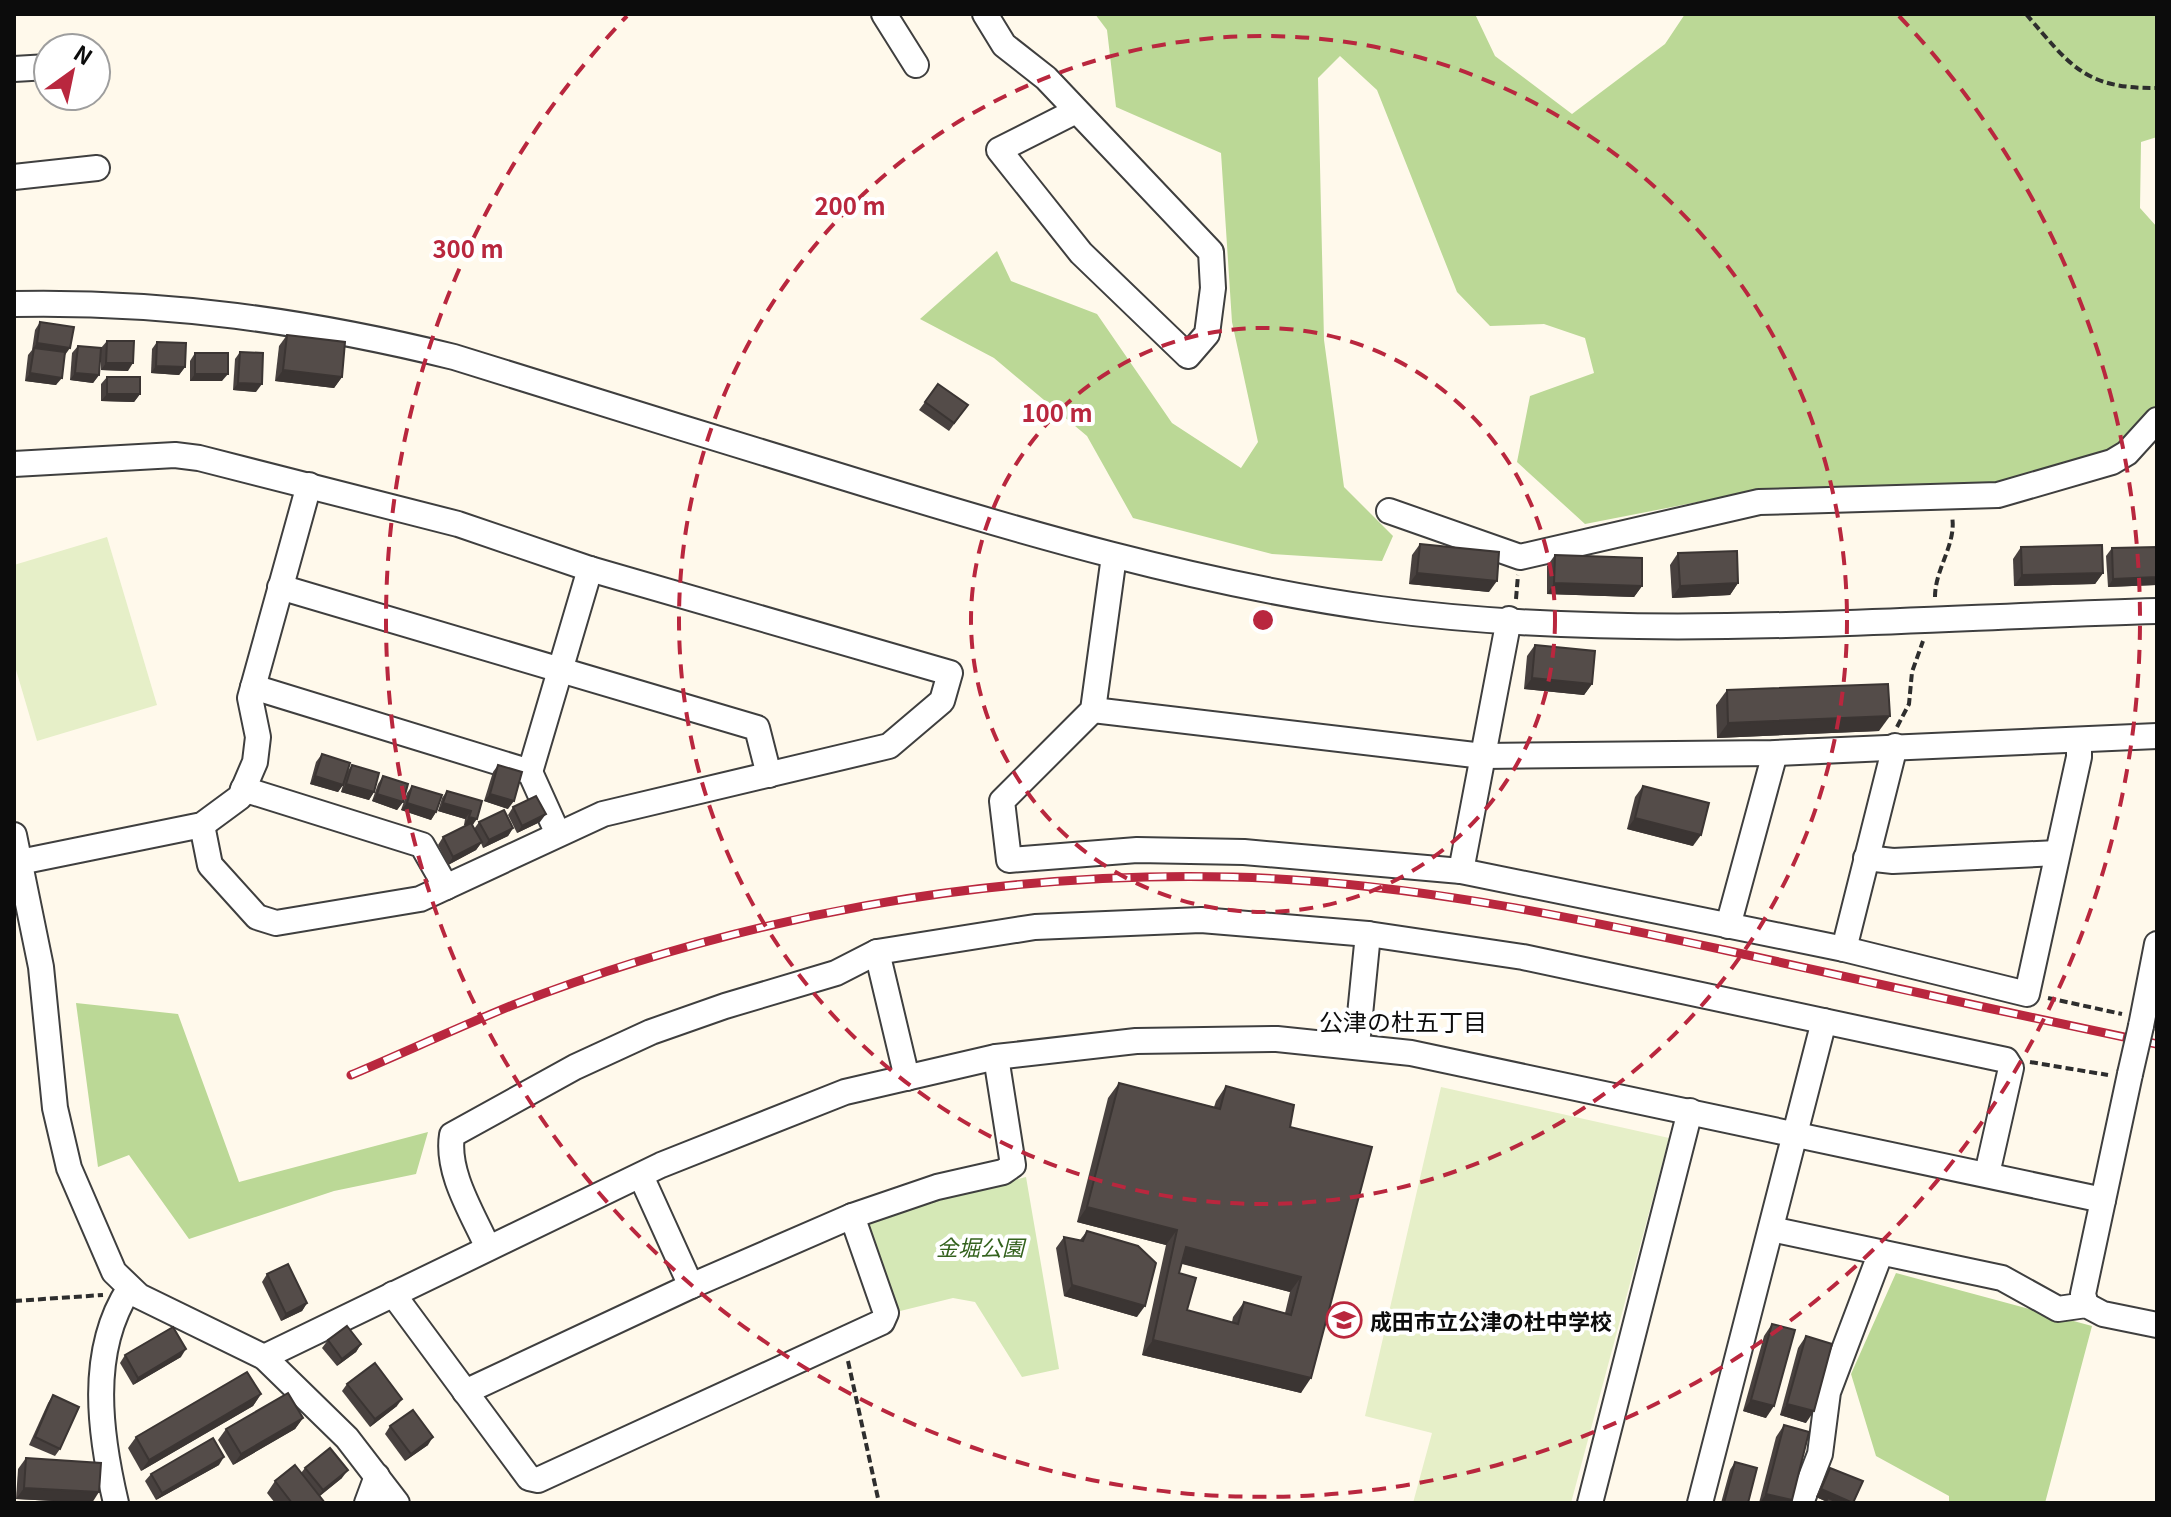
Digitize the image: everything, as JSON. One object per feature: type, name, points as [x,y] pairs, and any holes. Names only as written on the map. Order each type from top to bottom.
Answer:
[{"type":"street","points":[[884,14],[916,65]]},
{"type":"street","points":[[985,14],[1004,45],[1046,78],[1211,252],[1213,288],[1207,334],[1188,356],[1081,253],[999,150],[1076,111]]},
{"type":"street","points":[[14,177],[97,168]]},
{"type":"street","points":[[14,304],[88,302],[184,308],[274,318],[369,336],[454,357],[989,522],[1114,556],[1381,609],[1509,619],[1675,626],[2157,611]]},
{"type":"street","points":[[1389,511],[1520,557],[1759,502],[1998,495],[2095,468],[2127,453],[2152,436]]},
{"type":"street","points":[[14,464],[175,455],[309,485],[458,524],[590,569],[950,673],[942,701],[889,746],[603,814],[420,899],[276,923],[257,917],[210,865],[202,825]]},
{"type":"street","points":[[19,871],[202,825],[240,797],[255,762],[258,737],[250,698],[309,485]]},
{"type":"street","points":[[1114,556],[1093,710],[1002,801],[1009,860],[1137,850],[1244,852],[1461,871],[1844,949],[2027,994],[2079,740]]},
{"type":"street","points":[[558,834],[530,772],[590,569]]},
{"type":"street","points":[[280,587],[757,728],[769,775]]},
{"type":"street","points":[[1461,871],[1509,619]]},
{"type":"street","points":[[253,687],[530,772]]},
{"type":"street","points":[[1093,710],[1483,756],[1775,753],[2157,736]]},
{"type":"street","points":[[1844,949],[1895,746]]},
{"type":"street","points":[[1728,926],[1775,753]]},
{"type":"street","points":[[243,789],[422,845],[446,887]]},
{"type":"street","points":[[14,835],[41,967],[55,1108],[69,1168],[114,1272],[127,1292],[264,1357],[347,1438],[397,1503]]},
{"type":"street","points":[[1866,858],[1893,861],[2057,853]]},
{"type":"street","points":[[488,1248],[455,1172],[450,1147],[452,1135],[575,1067],[651,1032],[836,973],[877,952],[1035,927],[1201,920],[1368,934],[1523,957],[2006,1060],[2011,1068],[1987,1174]]},
{"type":"street","points":[[1357,1045],[1368,934]]},
{"type":"street","points":[[2086,1305],[2083,1294],[2157,944]]},
{"type":"street","points":[[877,952],[907,1078]]},
{"type":"street","points":[[1700,1503],[1824,1021]]},
{"type":"street","points":[[264,1357],[641,1176],[845,1092],[996,1057],[1175,1039],[1277,1039],[1357,1045],[1690,1111],[2103,1200]]},
{"type":"street","points":[[465,1392],[691,1286],[852,1216],[937,1187],[1003,1172],[1013,1165],[996,1057]]},
{"type":"street","points":[[1590,1503],[1690,1111]]},
{"type":"street","points":[[641,1176],[691,1286]]},
{"type":"street","points":[[393,1294],[529,1478],[545,1478],[882,1322],[886,1313],[852,1216]]},
{"type":"street","points":[[1771,1229],[2002,1278],[2058,1309],[2086,1305],[2103,1314],[2157,1325]]},
{"type":"street","points":[[1801,1503],[1820,1454],[1828,1392],[1881,1252]]},
{"type":"street","points":[[116,1503],[100,1408],[108,1344],[127,1292]]},
{"type":"street","points":[[367,1503],[377,1476]]},
{"type":"path","points":[[2026,14],[2078,72],[2109,84],[2157,88]]},
{"type":"path","points":[[1935,597],[1940,565],[1954,535],[1948,498]]},
{"type":"path","points":[[1895,746],[1897,723],[1909,704],[1912,672],[1924,640]]},
{"type":"path","points":[[2027,994],[2141,1022]]},
{"type":"path","points":[[2011,1068],[2029,1062],[2130,1078]]},
{"type":"path","points":[[14,1301],[127,1292]]},
{"type":"path","points":[[851,1371],[879,1503]]},
{"type":"green space","points":[[1095,14],[1475,14],[1495,56],[1572,114],[1665,44],[1685,14],[2157,14],[2157,137],[2141,142],[2140,208],[2157,227],[2157,404],[2118,446],[2092,459],[2007,483],[1754,491],[1585,524],[1517,462],[1530,396],[1594,373],[1585,338],[1544,324],[1490,326],[1457,292],[1377,90],[1340,56],[1318,78],[1324,340],[1344,487],[1393,536],[1382,561],[1272,554],[1133,518],[1087,436],[994,358],[920,319],[997,251],[1011,281],[1097,314],[1172,423],[1241,468],[1258,442],[1232,322],[1221,153],[1116,107],[1107,30]]},
{"type":"green space","points":[[107,537],[157,705],[37,741],[14,663],[14,565]]},
{"type":"green space","points":[[76,1003],[178,1014],[239,1182],[428,1132],[416,1174],[334,1191],[189,1239],[129,1155],[98,1167]]},
{"type":"green space","points":[[1441,1087],[1669,1138],[1571,1503],[1413,1503],[1432,1433],[1365,1416]]},
{"type":"green space","name":"金堀公園","points":[[1026,1177],[1059,1369],[1022,1377],[975,1302],[953,1298],[892,1313],[863,1219]]},
{"type":"green space","points":[[1896,1273],[2092,1326],[2045,1503],[1949,1503],[1949,1496],[1876,1456],[1851,1374]]},
{"type":"building","points":[[40,322],[74,327],[70,348],[37,343]]},
{"type":"building","points":[[287,335],[345,342],[342,377],[283,370]]},
{"type":"building","points":[[107,341],[134,341],[133,363],[106,363]]},
{"type":"building","points":[[157,342],[186,343],[185,367],[156,366]]},
{"type":"building","points":[[78,346],[101,348],[99,375],[75,373]]},
{"type":"building","points":[[34,348],[65,352],[62,378],[30,373]]},
{"type":"building","points":[[240,352],[263,353],[262,384],[238,383]]},
{"type":"building","points":[[195,353],[228,353],[228,374],[195,374]]},
{"type":"building","points":[[107,377],[140,377],[140,394],[107,394]]},
{"type":"building","points":[[938,384],[968,405],[954,423],[925,402]]},
{"type":"building","points":[[1420,544],[1499,552],[1497,581],[1417,573]]},
{"type":"building","points":[[2102,545],[2103,573],[2022,575],[2021,547]]},
{"type":"building","points":[[2157,547],[2157,577],[2113,579],[2112,548]]},
{"type":"building","points":[[1737,551],[1738,583],[1680,586],[1678,553]]},
{"type":"building","points":[[1555,555],[1642,558],[1642,586],[1554,583]]},
{"type":"building","points":[[1535,645],[1595,651],[1592,684],[1532,678]]},
{"type":"building","points":[[1888,684],[1890,716],[1728,723],[1727,690]]},
{"type":"building","points":[[322,754],[350,763],[343,785],[315,776]]},
{"type":"building","points":[[352,765],[379,773],[374,792],[346,784]]},
{"type":"building","points":[[498,765],[522,772],[514,801],[490,794]]},
{"type":"building","points":[[383,776],[408,784],[403,802],[377,794]]},
{"type":"building","points":[[412,786],[442,795],[436,812],[407,803]]},
{"type":"building","points":[[1643,786],[1709,803],[1701,835],[1635,818]]},
{"type":"building","points":[[447,791],[482,801],[477,819],[469,817],[471,811],[443,803]]},
{"type":"building","points":[[536,796],[546,814],[522,826],[513,807]]},
{"type":"building","points":[[504,810],[513,828],[489,840],[479,822]]},
{"type":"building","points":[[471,823],[482,842],[453,857],[443,837]]},
{"type":"building","points":[[1119,1083],[1220,1109],[1226,1086],[1294,1105],[1290,1127],[1372,1147],[1311,1378],[1153,1340],[1177,1230],[1087,1207]],"holes":[[[1186,1247],[1301,1277],[1291,1315],[1244,1302],[1238,1324],[1187,1310],[1196,1278],[1179,1273]]]},
{"type":"building","points":[[1087,1231],[1138,1246],[1156,1263],[1145,1306],[1072,1285],[1064,1237],[1083,1241]]},
{"type":"building","points":[[288,1264],[307,1303],[286,1314],[267,1274]]},
{"type":"building","points":[[1772,1324],[1795,1330],[1774,1406],[1751,1400]]},
{"type":"building","points":[[347,1326],[361,1344],[342,1359],[328,1340]]},
{"type":"building","points":[[173,1327],[186,1349],[138,1378],[125,1355]]},
{"type":"building","points":[[1806,1336],[1832,1344],[1814,1411],[1787,1404]]},
{"type":"building","points":[[375,1363],[402,1399],[375,1419],[347,1384]]},
{"type":"building","points":[[247,1372],[261,1394],[149,1460],[136,1437]]},
{"type":"building","points":[[288,1393],[303,1418],[241,1454],[226,1429]]},
{"type":"building","points":[[53,1395],[79,1407],[60,1449],[35,1437]]},
{"type":"building","points":[[413,1410],[433,1437],[411,1454],[390,1426]]},
{"type":"building","points":[[1784,1425],[1809,1432],[1792,1500],[1766,1494]]},
{"type":"building","points":[[213,1438],[224,1457],[162,1493],[151,1474]]},
{"type":"building","points":[[330,1448],[348,1470],[323,1490],[305,1468]]},
{"type":"building","points":[[26,1458],[101,1463],[99,1492],[24,1488]]},
{"type":"building","points":[[1735,1462],[1757,1468],[1748,1503],[1724,1503]]},
{"type":"building","points":[[295,1465],[325,1503],[292,1503],[275,1481]]},
{"type":"building","points":[[1830,1468],[1863,1481],[1853,1503],[1821,1489]]},
{"type":"railway","points":[[351,1075],[513,1005],[600,974],[777,924],[867,905],[958,891],[1141,877],[1296,880],[1483,902],[1668,938],[2157,1044]]},
{"type":"place","name":"成田市立公津の杜中学校","points":[[1344,1320]]},
{"type":"district","name":"公津の杜五丁目","points":[[1403,1020]]}]
